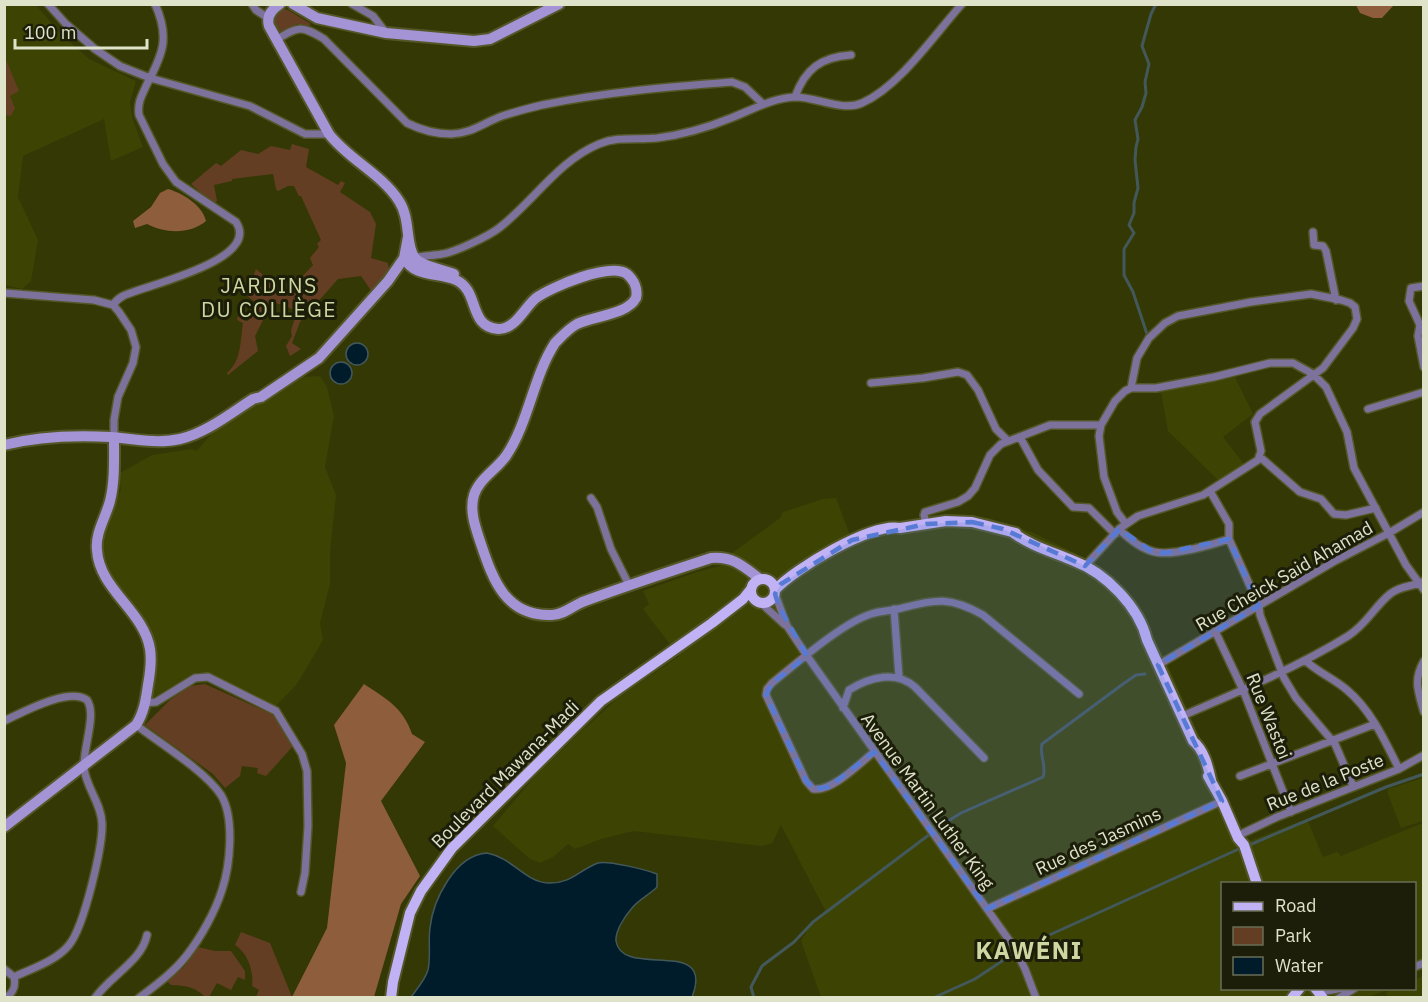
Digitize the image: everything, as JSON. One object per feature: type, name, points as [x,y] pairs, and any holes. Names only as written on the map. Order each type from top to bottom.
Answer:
[{"type":"main road","points":[[280,4],[268,18],[276,40],[329,134],[339,147],[389,189],[398,200],[407,219],[410,261]]},
{"type":"main road","points":[[293,4],[317,18],[386,33],[474,41],[490,39],[559,4]]},
{"type":"main road","points":[[4,445],[57,437],[170,441],[182,439],[203,430],[253,399],[261,397],[319,358],[388,281],[410,261]]},
{"type":"main road","points":[[410,261],[460,277],[468,285],[479,320],[486,326],[503,328],[517,320],[534,300],[559,286],[615,270],[627,274],[634,282],[637,294],[628,308],[577,324],[555,343],[508,453],[477,488],[472,505],[476,528],[493,578],[503,594],[524,610],[550,615],[561,614],[578,603],[711,558],[730,558],[743,565],[757,582]]},
{"type":"main road","points":[[4,826],[136,724],[141,717],[150,668],[148,643],[139,623],[108,582],[99,563],[96,549],[114,482],[114,438]]},
{"type":"main road","points":[[757,582],[776,577],[846,542],[867,535],[875,536],[895,532],[900,528],[946,521],[972,522],[1012,532],[1023,540],[1085,566],[1115,590],[1147,640],[1193,741],[1193,747],[1203,770],[1222,801],[1255,882]]},
{"type":"main road","points":[[757,582],[752,597],[759,602],[768,602],[781,584],[818,557]]},
{"type":"main road","points":[[757,582],[771,581],[775,592]]},
{"type":"main road","name":"Boulevard Mawana-Madi","points":[[391,998],[410,914],[421,891],[452,849],[601,701],[743,600],[757,582]]},
{"type":"main road","name":"Boulevard Mawana-Madi","points":[[712,623],[759,602]]},
{"type":"street","points":[[48,4],[66,24],[112,61],[150,78],[250,105],[305,134],[329,134]]},
{"type":"street","points":[[113,305],[123,296],[179,278],[216,260],[232,248],[239,233],[236,222],[176,182],[163,164],[139,115],[137,106],[160,59],[165,38],[161,18],[154,4]]},
{"type":"street","points":[[252,4],[256,10],[268,18]]},
{"type":"street","points":[[352,4],[373,16],[386,33]]},
{"type":"street","points":[[410,261],[449,253],[489,235],[513,216],[557,172],[579,154],[600,143],[625,137],[648,138],[674,134],[729,119],[763,104],[795,97],[843,105],[862,103],[899,75],[962,4]]},
{"type":"street","points":[[276,40],[295,28],[308,30],[324,39],[407,123],[422,130],[442,133],[464,132],[503,116],[540,106],[631,90],[732,82],[745,87],[763,104]]},
{"type":"street","points":[[795,97],[801,82],[817,64],[851,55]]},
{"type":"street","points":[[1313,232],[1314,245],[1323,246],[1326,251],[1336,300]]},
{"type":"street","points":[[1424,286],[1411,288],[1409,301],[1420,325],[1418,336],[1424,367]]},
{"type":"street","points":[[4,293],[94,300],[113,305],[131,330],[136,347],[133,363],[118,397],[114,438]]},
{"type":"street","points":[[1131,388],[1137,358],[1149,338],[1178,316],[1251,302],[1311,294],[1350,303],[1355,308],[1357,319],[1353,328],[1323,368],[1260,414],[1255,422],[1260,442],[1260,457],[1300,492],[1321,499],[1334,514],[1346,515],[1376,508]]},
{"type":"street","points":[[1120,529],[1117,512],[1104,477],[1099,436],[1101,424],[1115,401],[1125,391],[1131,388],[1155,388],[1223,376],[1281,362],[1293,363],[1313,374],[1326,387],[1343,419],[1351,445],[1354,468],[1389,533],[1422,585]]},
{"type":"street","points":[[871,384],[914,380],[957,372],[967,375],[978,390],[996,429],[1008,441]]},
{"type":"street","points":[[1368,409],[1424,392]]},
{"type":"street","points":[[926,524],[925,512],[958,502],[968,496],[975,488],[995,448],[1050,425],[1101,424]]},
{"type":"street","points":[[1020,437],[1038,470],[1073,507],[1089,508],[1120,529],[1131,540],[1154,552],[1165,553],[1200,548],[1229,539]]},
{"type":"street","points":[[1085,566],[1120,529],[1138,516],[1191,500],[1210,491],[1260,457]]},
{"type":"street","points":[[1210,491],[1229,524],[1229,539],[1259,606],[1260,615],[1281,671],[1296,698],[1338,749],[1353,786]]},
{"type":"street","points":[[591,498],[597,507],[611,549],[629,585]]},
{"type":"street","name":"Rue Cheick Said Ahamad","points":[[1158,665],[1335,561],[1424,512]]},
{"type":"street","points":[[1182,716],[1305,660],[1365,624],[1391,593],[1408,584],[1422,585]]},
{"type":"street","name":"Avenue Martin Luther King","points":[[775,592],[787,626],[807,656],[1014,948],[1036,998]]},
{"type":"street","points":[[874,752],[829,787],[820,790],[813,789],[806,781],[766,695],[772,683],[807,656],[855,622],[871,614],[936,600],[968,606],[983,615],[1079,694]]},
{"type":"street","name":"Avenue Martin Luther King","points":[[759,602],[787,626]]},
{"type":"street","points":[[894,609],[899,677]]},
{"type":"street","name":"Rue Wastoi","points":[[1216,633],[1243,690],[1291,812]]},
{"type":"street","points":[[1305,660],[1316,670],[1346,689],[1375,724],[1399,769]]},
{"type":"street","points":[[1424,661],[1417,673],[1417,688],[1424,712]]},
{"type":"street","points":[[144,703],[156,702],[195,678],[208,677],[276,711],[302,754],[307,771],[308,826],[305,873],[301,892]]},
{"type":"street","points":[[843,708],[849,690],[861,683],[877,678],[899,677],[915,687],[984,758]]},
{"type":"street","points":[[4,721],[58,698],[77,695],[90,704],[92,711],[85,743],[84,772],[100,809],[102,822],[101,840],[75,936],[58,956],[15,977]]},
{"type":"street","points":[[136,724],[214,787],[225,805],[230,825],[222,890],[198,941],[173,970],[139,998]]},
{"type":"street","points":[[1240,776],[1375,724]]},
{"type":"street","name":"Rue de la Poste","points":[[1239,842],[1291,812],[1399,769],[1424,755]]},
{"type":"street","name":"Rue des Jasmins","points":[[987,909],[1222,801]]},
{"type":"street","points":[[94,998],[113,976],[138,954],[145,945],[147,934]]},
{"type":"street","points":[[4,969],[15,977]]},
{"type":"street","points":[[6,998],[14,990],[15,977]]},
{"type":"street","points":[[1339,998],[1352,990]]},
{"type":"highlighted area","points":[[972,522],[1003,529],[1085,566],[1119,529],[1153,552],[1165,553],[1229,539],[1259,606],[1158,665],[1222,801],[987,909],[874,752],[829,787],[813,789],[806,781],[766,695],[772,683],[807,656],[779,607],[775,594],[781,584],[852,540],[926,524]]},
{"type":"shaded area","points":[[5,5],[36,5],[59,32],[89,59],[136,81],[130,102],[133,120],[143,147],[111,161],[104,119],[23,156],[18,197],[38,240],[31,281],[22,289],[5,285]]},
{"type":"shaded area","points":[[1356,5],[1393,6],[1382,18],[1373,18],[1360,13]]},
{"type":"shaded area","points":[[168,189],[192,201],[201,210],[206,221],[192,229],[177,231],[169,231],[147,224],[135,228],[133,221],[151,207],[160,193]]},
{"type":"shaded area","points":[[320,376],[327,387],[334,416],[325,467],[336,495],[330,553],[330,584],[320,623],[323,640],[297,684],[274,708],[254,694],[203,672],[193,673],[154,697],[151,693],[154,645],[133,607],[113,579],[102,555],[101,544],[121,489],[118,474],[152,455],[192,449],[197,451],[213,432],[277,391],[304,377]]},
{"type":"shaded area","points":[[1235,377],[1253,414],[1223,437],[1244,464],[1218,480],[1168,431],[1161,392]]},
{"type":"shaded area","points":[[836,498],[850,535],[884,525],[955,515],[989,518],[1034,533],[1095,563],[1114,580],[1137,607],[1167,663],[1246,842],[1307,819],[1323,857],[1337,852],[1341,856],[1423,823],[1423,959],[1416,962],[1416,882],[1221,882],[1221,990],[1387,990],[1366,998],[821,997],[801,941],[809,927],[827,914],[781,825],[772,843],[762,846],[634,831],[601,839],[575,849],[568,844],[553,857],[540,863],[530,859],[493,826],[536,775],[586,727],[619,697],[679,656],[643,609],[649,604],[643,591],[723,565],[731,554],[780,518],[783,512],[823,499]]},
{"type":"shaded area","points":[[364,684],[393,704],[404,717],[412,734],[425,742],[381,801],[420,876],[401,904],[374,997],[292,997],[327,928],[346,763],[334,725]]},
{"type":"shaded area","points":[[1423,778],[1423,821],[1401,828],[1388,789]]},
{"type":"shaded area","points":[[1423,976],[1423,997],[1388,997],[1386,992],[1391,990],[1416,990],[1416,980]]},
{"type":"green space","points":[[284,9],[311,24],[309,26],[297,24],[280,32],[273,20],[277,12]]},
{"type":"green space","points":[[4,55],[19,91],[10,96],[15,108],[11,116],[5,115]]},
{"type":"green space","points":[[292,144],[309,149],[306,167],[338,185],[341,181],[345,183],[340,192],[370,212],[376,224],[371,258],[388,263],[389,274],[372,292],[361,276],[338,279],[300,322],[292,343],[301,349],[290,356],[286,346],[292,336],[291,331],[297,311],[276,303],[271,304],[255,336],[258,351],[228,375],[240,350],[243,323],[237,320],[238,316],[248,321],[259,305],[246,295],[256,269],[286,294],[313,265],[310,258],[319,247],[317,244],[321,240],[294,186],[278,191],[273,174],[232,179],[232,181],[214,185],[217,201],[213,204],[191,184],[216,163],[221,166],[241,150],[258,154],[271,146],[290,150]]},
{"type":"green space","points":[[205,684],[274,715],[293,746],[266,776],[257,773],[258,768],[242,766],[240,776],[225,788],[213,774],[145,725],[170,700],[190,686]]},
{"type":"green space","points":[[241,932],[270,943],[292,997],[256,997],[259,990],[252,986],[249,963],[240,948],[235,945]]},
{"type":"green space","points":[[198,947],[215,951],[231,951],[245,971],[245,980],[238,977],[231,990],[217,983],[209,997],[205,997],[190,987],[171,985],[167,981],[169,977],[183,968]]},
{"type":"water","points":[[357,343],[365,346],[368,354],[365,362],[357,365],[349,362],[346,354],[349,346]]},
{"type":"water","points":[[341,362],[349,365],[352,373],[349,381],[341,384],[333,381],[330,373],[333,365]]},
{"type":"water","points":[[487,853],[504,860],[532,879],[548,883],[563,881],[603,862],[657,874],[657,887],[629,911],[619,928],[616,941],[622,952],[634,957],[680,962],[691,968],[696,978],[692,997],[411,997],[428,970],[430,928],[441,892],[456,870],[465,862]]},
{"type":"waterway","points":[[1147,334],[1133,292],[1124,275],[1124,249],[1134,233],[1129,225],[1134,213],[1138,188],[1135,160],[1138,139],[1135,120],[1146,93],[1145,82],[1149,64],[1142,46],[1156,4]]},
{"type":"waterway","points":[[754,998],[751,987],[762,966],[794,942],[813,922],[961,813],[1043,777],[1042,744],[1136,675],[1145,674]]},
{"type":"waterway","points":[[1247,846],[1386,787],[1424,774]]},
{"type":"waterway","points":[[933,998],[975,979],[1023,947],[1241,848]]},
{"type":"district","name":"JARDINS DU COLLÈGE","points":[[269,297]]},
{"type":"district","name":"KAWÉNI","points":[[1029,950]]}]
